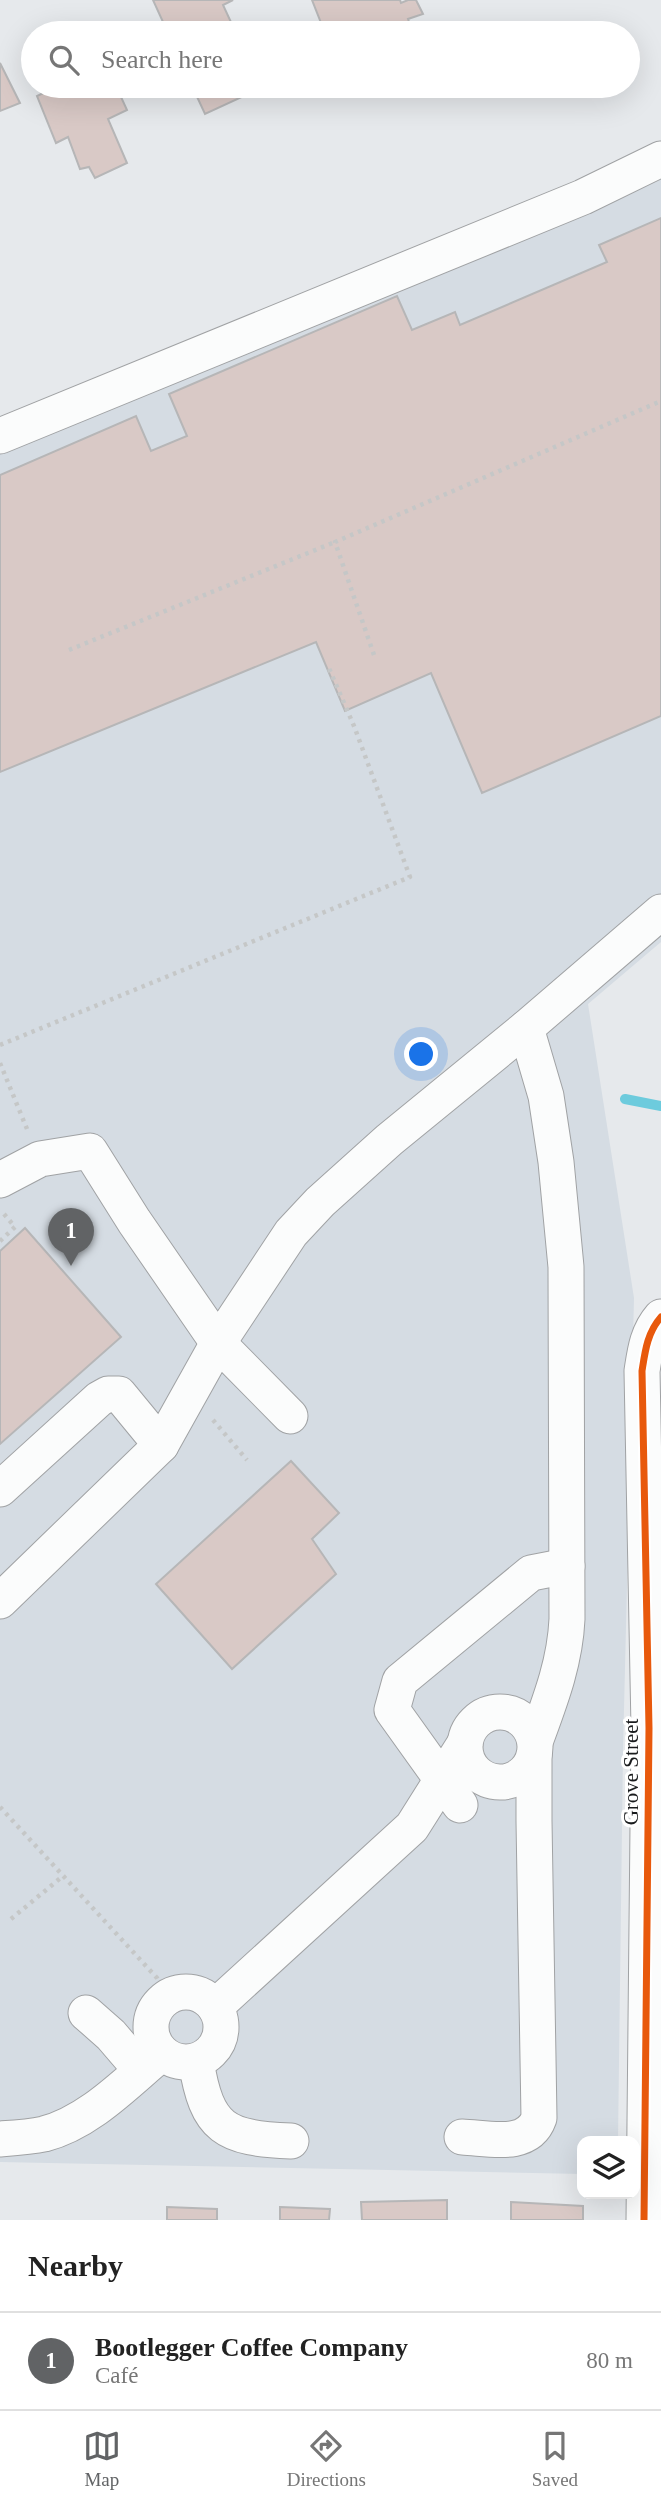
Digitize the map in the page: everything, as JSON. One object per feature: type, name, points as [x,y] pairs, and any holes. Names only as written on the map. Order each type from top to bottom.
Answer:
[{"type":"street","points":[[0,436],[583,197],[661,159]]},
{"type":"street","points":[[0,1601],[161,1445],[218,1343],[291,1233],[320,1202],[388,1140],[526,1028],[661,912]]},
{"type":"street","points":[[465,1743],[465,1755],[470,1766],[488,1781],[527,1760],[555,1690],[566,1648],[566,1267],[556,1162],[546,1096],[526,1028]]},
{"type":"street","points":[[0,1180],[40,1159],[90,1151],[134,1221],[218,1343],[290,1416]]},
{"type":"street","name":"Grove Street","points":[[644,2220],[655,1728],[642,1371],[647,1344],[657,1322]]},
{"type":"street","points":[[0,1489],[99,1399],[108,1394],[119,1394],[161,1445]]},
{"type":"street","points":[[451,1792],[392,1710],[400,1681],[531,1573],[568,1566]]},
{"type":"street","points":[[451,1792],[468,1731],[476,1721],[487,1714],[500,1712],[555,1690]]},
{"type":"street","points":[[462,2137],[519,2138],[529,2135],[536,2128],[539,2118],[527,1760],[531,1730],[523,1720],[500,1712]]},
{"type":"street","points":[[215,2007],[451,1792],[527,1760]]},
{"type":"street","points":[[0,2139],[45,2134],[80,2119],[109,2098],[151,2062],[152,2024],[156,2009],[167,1998],[182,1992],[206,1998],[215,2007],[221,2032],[217,2045],[208,2055],[196,2061],[151,2062],[111,2035],[86,2013]]},
{"type":"street","points":[[196,2061],[209,2112],[225,2128],[239,2136],[291,2141]]},
{"type":"path","points":[[69,650],[335,542],[661,401]]},
{"type":"path","points":[[335,542],[374,655]]},
{"type":"path","points":[[0,1045],[410,877],[354,726],[328,667]]},
{"type":"path","points":[[0,1063],[40,1159]]},
{"type":"path","points":[[0,1206],[15,1227],[0,1241]]},
{"type":"path","points":[[206,1412],[247,1460]]},
{"type":"path","points":[[0,1807],[158,1978],[167,1998]]},
{"type":"path","points":[[11,1919],[63,1876]]},
{"type":"shaded area","points":[[661,156],[661,942],[588,1004],[634,1298],[623,1750],[618,2136],[577,2136],[577,2174],[0,2162],[0,424]]},
{"type":"building","points":[[153,0],[233,0],[223,5],[230,21],[163,21]]},
{"type":"building","points":[[312,0],[400,0],[401,3],[416,0],[423,14],[408,19],[409,21],[320,21]]},
{"type":"building","points":[[0,63],[20,103],[0,111]]},
{"type":"building","points":[[38,98],[122,98],[127,110],[108,119],[127,163],[95,178],[89,167],[80,169],[68,137],[56,143]]},
{"type":"building","points":[[198,98],[239,98],[205,114]]},
{"type":"building","points":[[661,218],[661,716],[482,793],[431,673],[345,711],[316,642],[0,772],[0,475],[136,416],[151,451],[187,436],[169,394],[397,296],[412,330],[455,312],[460,325],[607,262],[599,245]]},
{"type":"building","points":[[25,1228],[121,1337],[0,1444],[0,1251]]},
{"type":"building","points":[[291,1461],[339,1513],[312,1539],[336,1574],[232,1669],[156,1584]]},
{"type":"building","points":[[447,2200],[447,2220],[362,2220],[361,2202]]},
{"type":"building","points":[[511,2202],[583,2206],[583,2220],[511,2220]]},
{"type":"building","points":[[167,2207],[217,2209],[217,2220],[167,2220]]},
{"type":"building","points":[[280,2207],[330,2209],[329,2220],[280,2220]]},
{"type":"waterway","points":[[625,1099],[661,1106]]},
{"type":"cycle path","points":[[644,2220],[649,1728],[642,1371],[650,1336],[661,1317]]},
{"type":"place","name":"Bootlegger Coffee Company","points":[[71,1266]]}]
